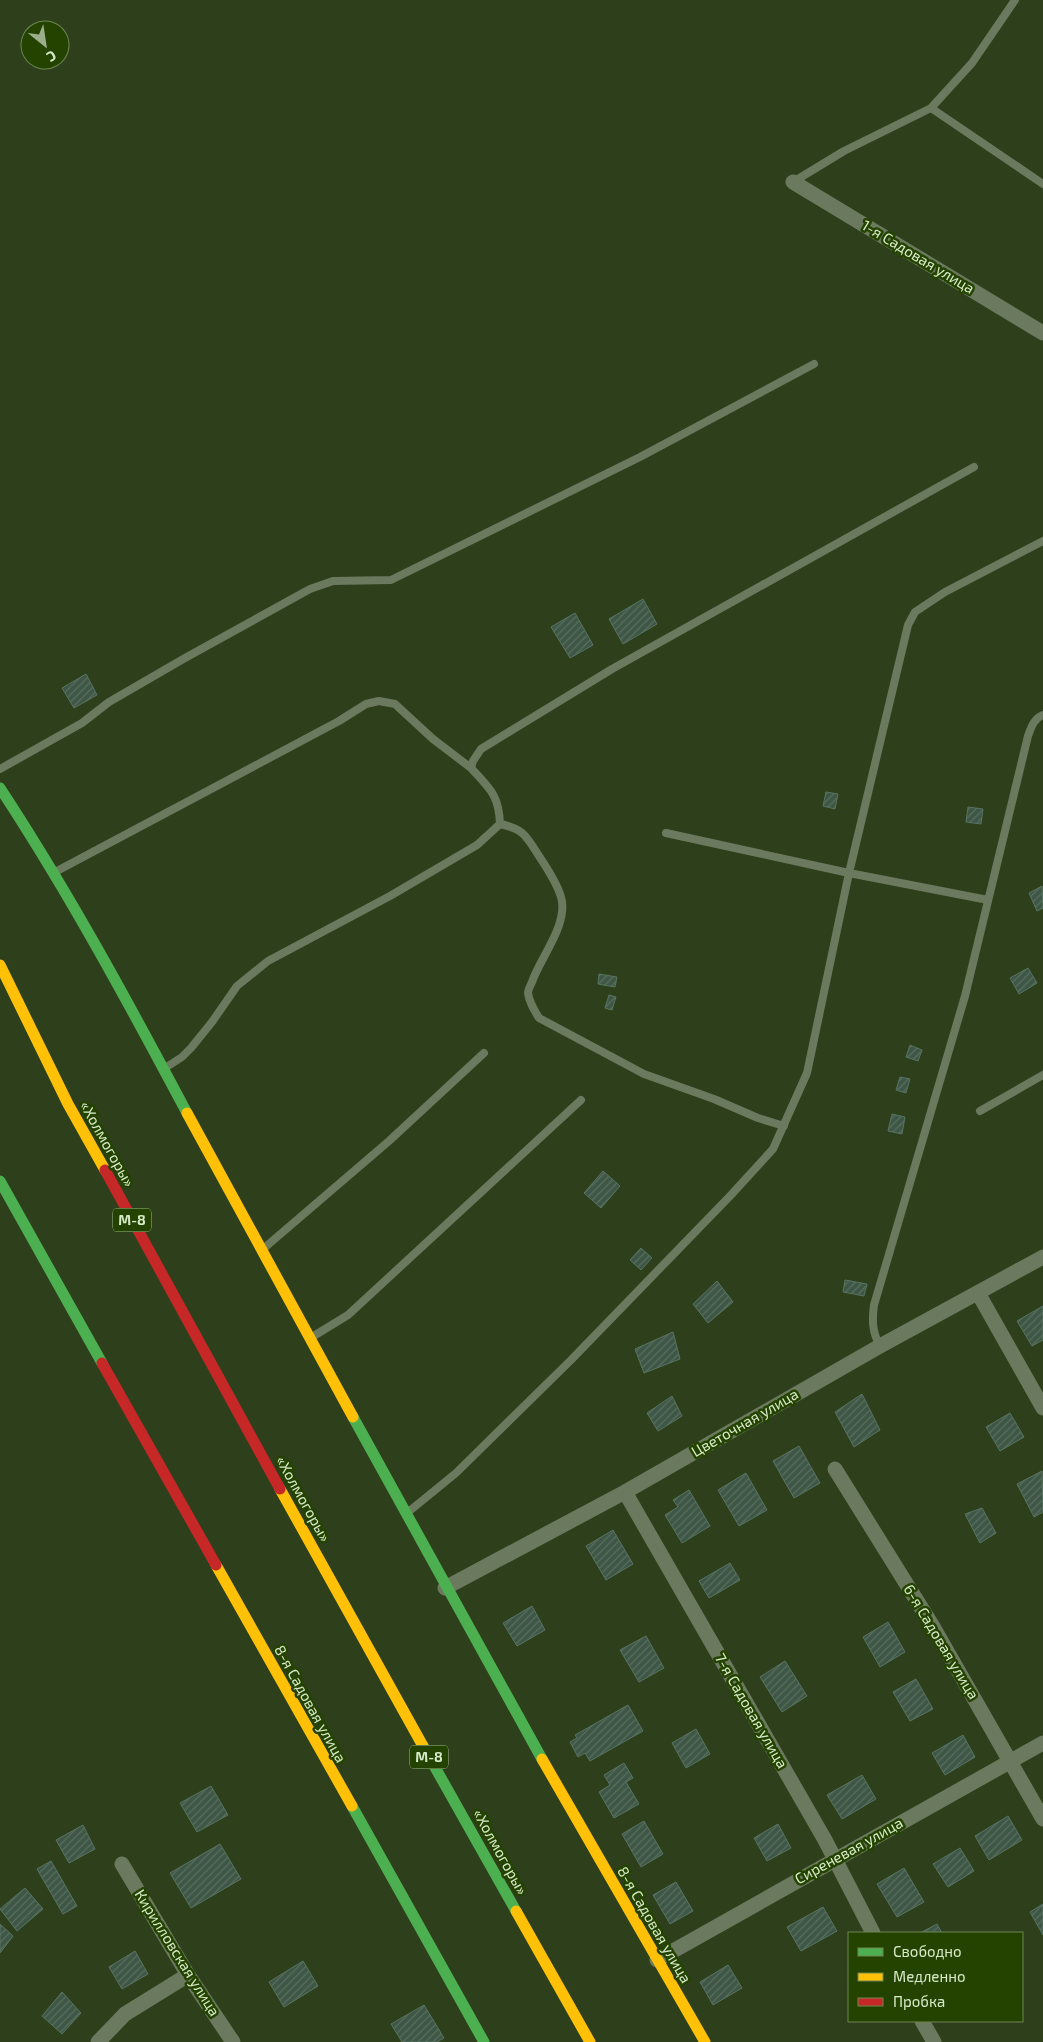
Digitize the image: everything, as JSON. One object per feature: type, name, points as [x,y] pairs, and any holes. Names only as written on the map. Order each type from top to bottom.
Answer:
[{"type":"main road","name":"8-я Садовая улица","points":[[0,788],[54,873],[164,1069],[445,1588],[705,2042]]},
{"type":"main road","name":"«Холмогоры»","points":[[0,965],[68,1104],[395,1696],[590,2042]]},
{"type":"main road","name":"8-я Садовая улица","points":[[0,1181],[484,2042]]},
{"type":"street","name":"1-я Садовая улица","points":[[793,182],[1043,333]]},
{"type":"street","name":"Цветочная улица","points":[[445,1588],[625,1492],[880,1346],[1043,1256]]},
{"type":"street","points":[[978,1293],[1043,1408]]},
{"type":"street","name":"6-я Садовая улица","points":[[834,1469],[932,1625],[1043,1819]]},
{"type":"street","name":"7-я Садовая улица","points":[[625,1492],[825,1840],[833,1859],[872,1932]]},
{"type":"street","name":"Сиреневая улица","points":[[657,1960],[833,1859],[1043,1743]]},
{"type":"street","name":"Кирилловская улица","points":[[122,1864],[188,1975],[233,2042]]},
{"type":"street","points":[[98,2042],[124,2014],[188,1975]]},
{"type":"street","points":[[923,2022],[934,2042]]},
{"type":"lane","points":[[793,182],[844,151],[931,108],[972,63],[1014,0]]},
{"type":"lane","points":[[931,108],[1043,184]]},
{"type":"lane","points":[[0,769],[82,722],[109,702],[310,589],[333,581],[391,580],[640,457],[814,364]]},
{"type":"lane","points":[[472,768],[472,761],[481,749],[612,669],[974,468]]},
{"type":"lane","points":[[405,1514],[456,1473],[571,1360],[773,1148],[807,1073],[849,873],[908,625],[915,612],[945,592],[1043,541]]},
{"type":"lane","points":[[54,873],[338,722],[366,704],[379,701],[395,704],[434,739],[472,768],[491,790],[500,807],[500,824],[477,844],[390,896],[268,961],[237,986],[191,1048],[182,1057],[164,1069]]},
{"type":"lane","points":[[880,1346],[874,1335],[872,1319],[874,1305],[964,996],[1028,736],[1033,723],[1040,715],[1043,715]]},
{"type":"lane","points":[[500,824],[515,827],[525,835],[546,867],[562,898],[562,913],[552,943],[535,974],[528,992],[531,1004],[539,1018],[644,1074],[714,1099],[758,1118],[784,1126]]},
{"type":"lane","points":[[666,833],[849,873],[988,900]]},
{"type":"lane","points":[[261,1250],[389,1141],[484,1053]]},
{"type":"lane","points":[[980,1111],[1043,1075]]},
{"type":"lane","points":[[310,1338],[348,1316],[580,1100]]},
{"type":"building","points":[[643,599],[657,624],[623,644],[609,619]]},
{"type":"building","points":[[575,613],[593,645],[570,658],[551,627]]},
{"type":"building","points":[[86,674],[97,695],[74,708],[62,688]]},
{"type":"building","points":[[826,792],[838,794],[835,809],[823,806]]},
{"type":"building","points":[[968,807],[983,809],[981,824],[966,822]]},
{"type":"building","points":[[1042,886],[1043,908],[1037,911],[1029,893]]},
{"type":"building","points":[[1028,968],[1037,983],[1019,994],[1010,978]]},
{"type":"building","points":[[599,974],[617,977],[615,987],[598,984]]},
{"type":"building","points":[[609,995],[616,997],[612,1010],[605,1008]]},
{"type":"building","points":[[910,1045],[922,1050],[918,1061],[906,1057]]},
{"type":"building","points":[[900,1077],[910,1079],[906,1093],[896,1090]]},
{"type":"building","points":[[892,1114],[905,1117],[902,1134],[888,1131]]},
{"type":"building","points":[[603,1171],[620,1186],[601,1208],[584,1193]]},
{"type":"building","points":[[641,1248],[652,1258],[641,1270],[630,1260]]},
{"type":"building","points":[[845,1280],[867,1284],[864,1296],[843,1292]]},
{"type":"building","points":[[717,1281],[733,1302],[708,1323],[693,1304]]},
{"type":"building","points":[[1043,1306],[1043,1340],[1032,1346],[1017,1321]]},
{"type":"building","points":[[673,1332],[680,1359],[644,1373],[635,1349]]},
{"type":"building","points":[[862,1394],[880,1430],[854,1447],[835,1412]]},
{"type":"building","points":[[672,1396],[682,1416],[658,1431],[647,1413]]},
{"type":"building","points":[[1010,1413],[1024,1437],[1000,1451],[986,1427]]},
{"type":"building","points":[[799,1446],[820,1483],[794,1498],[773,1461]]},
{"type":"building","points":[[1042,1471],[1043,1512],[1034,1517],[1017,1484]]},
{"type":"building","points":[[746,1473],[767,1510],[739,1526],[718,1490]]},
{"type":"building","points":[[689,1490],[710,1526],[682,1543],[665,1515],[678,1507],[673,1500]]},
{"type":"building","points":[[982,1508],[996,1533],[980,1543],[965,1514]]},
{"type":"building","points":[[613,1530],[633,1564],[606,1580],[586,1546]]},
{"type":"building","points":[[730,1563],[740,1580],[709,1598],[699,1581]]},
{"type":"building","points":[[532,1606],[545,1630],[517,1646],[503,1623]]},
{"type":"building","points":[[888,1622],[905,1652],[880,1667],[863,1637]]},
{"type":"building","points":[[646,1636],[664,1668],[639,1682],[620,1650]]},
{"type":"building","points":[[785,1661],[807,1696],[782,1712],[760,1677]]},
{"type":"building","points":[[916,1679],[933,1709],[910,1721],[893,1692]]},
{"type":"building","points":[[628,1705],[643,1731],[590,1761],[585,1753],[578,1757],[570,1742],[577,1738],[575,1735]]},
{"type":"building","points":[[696,1729],[710,1754],[686,1768],[672,1743]]},
{"type":"building","points":[[963,1735],[975,1757],[945,1775],[932,1753]]},
{"type":"building","points":[[624,1763],[633,1778],[626,1782],[639,1804],[614,1818],[599,1792],[610,1785],[604,1775]]},
{"type":"building","points":[[862,1775],[876,1799],[842,1819],[827,1795]]},
{"type":"building","points":[[211,1786],[228,1815],[197,1832],[180,1803]]},
{"type":"building","points":[[1008,1816],[1022,1840],[989,1860],[975,1836]]},
{"type":"building","points":[[644,1821],[663,1854],[641,1867],[622,1834]]},
{"type":"building","points":[[778,1824],[791,1848],[767,1861],[754,1838]]},
{"type":"building","points":[[83,1825],[95,1849],[69,1863],[56,1840]]},
{"type":"building","points":[[220,1844],[241,1879],[191,1908],[170,1873]]},
{"type":"building","points":[[960,1848],[974,1871],[948,1887],[933,1864]]},
{"type":"building","points":[[51,1861],[77,1906],[63,1914],[37,1869]]},
{"type":"building","points":[[904,1868],[924,1902],[897,1917],[877,1884]]},
{"type":"building","points":[[676,1882],[693,1911],[670,1924],[653,1895]]},
{"type":"building","points":[[25,1888],[43,1909],[17,1931],[0,1909]]},
{"type":"building","points":[[1043,1904],[1043,1935],[1030,1912]]},
{"type":"building","points":[[823,1907],[837,1931],[801,1951],[787,1927]]},
{"type":"building","points":[[0,1924],[13,1936],[0,1953]]},
{"type":"building","points":[[937,1924],[941,1932],[922,1932]]},
{"type":"building","points":[[135,1951],[148,1974],[122,1989],[109,1967]]},
{"type":"building","points":[[303,1961],[318,1986],[284,2007],[269,1982]]},
{"type":"building","points":[[728,1965],[742,1988],[713,2005],[700,1982]]},
{"type":"building","points":[[62,1992],[81,2013],[62,2034],[42,2016]]},
{"type":"building","points":[[424,2005],[444,2038],[437,2042],[402,2042],[391,2024]]},
{"type":"traffic: fast","points":[[0,788],[74,908],[187,1113]]},
{"type":"traffic: fast","points":[[0,1181],[102,1363]]},
{"type":"traffic: fast","points":[[353,1417],[542,1759]]},
{"type":"traffic: fast","points":[[423,1746],[516,1911]]},
{"type":"traffic: fast","points":[[352,1806],[484,2042]]},
{"type":"traffic: slow","points":[[0,965],[68,1104],[105,1170]]},
{"type":"traffic: slow","points":[[187,1113],[353,1417]]},
{"type":"traffic: slow","points":[[280,1489],[423,1746]]},
{"type":"traffic: slow","points":[[216,1565],[352,1806]]},
{"type":"traffic: slow","points":[[542,1759],[705,2042]]},
{"type":"traffic: slow","points":[[516,1911],[590,2042]]},
{"type":"traffic: jam","points":[[105,1170],[280,1489]]},
{"type":"traffic: jam","points":[[102,1363],[216,1565]]}]
